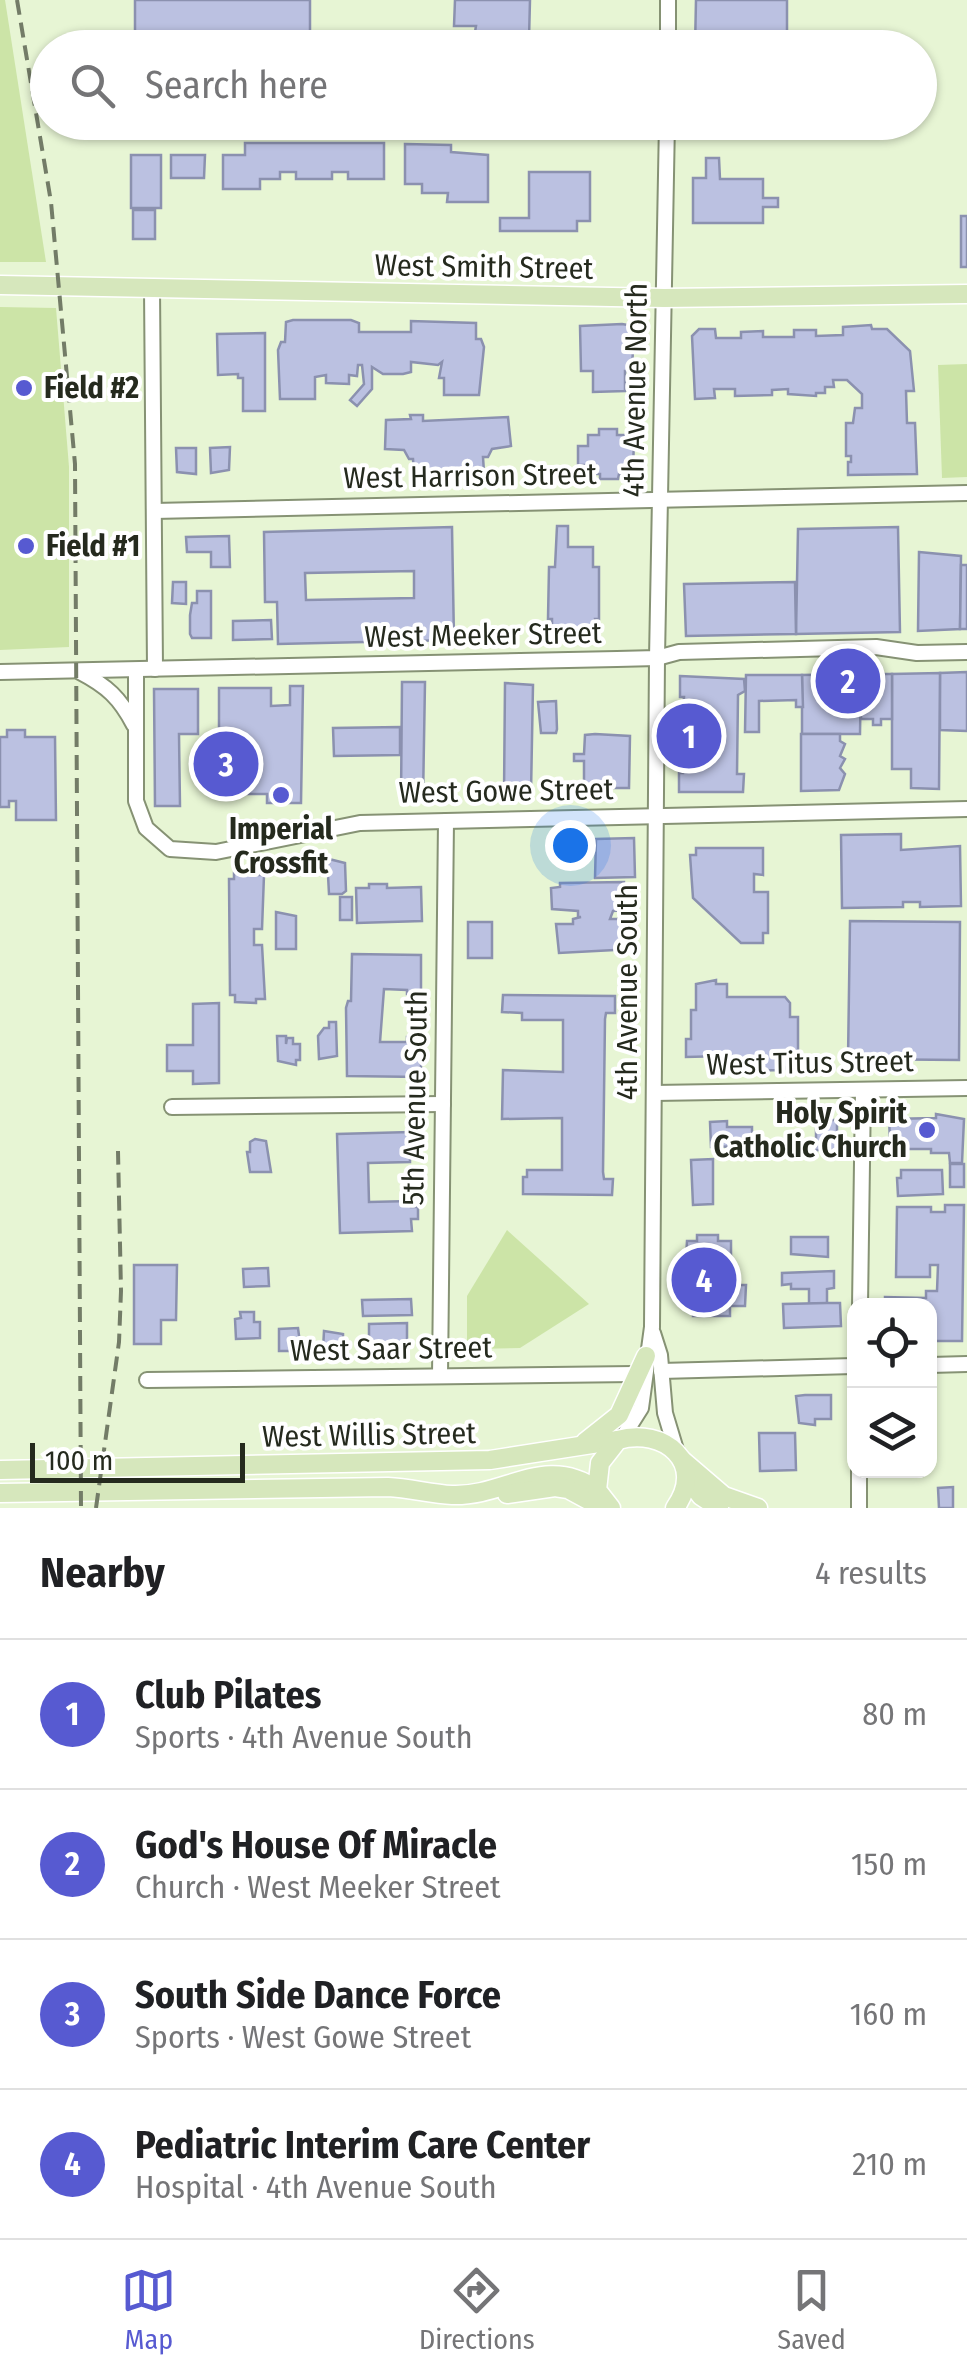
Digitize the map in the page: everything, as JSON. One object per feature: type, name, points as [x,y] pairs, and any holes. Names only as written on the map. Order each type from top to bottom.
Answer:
[{"type":"main road","name":"West Smith Street","points":[[0,284],[664,298],[967,294]]},
{"type":"main road","points":[[577,1449],[619,1414],[646,1356]]},
{"type":"main road","points":[[611,1508],[600,1499],[600,1462],[620,1439],[658,1439],[682,1464],[724,1496],[758,1508]]},
{"type":"main road","name":"West Willis Street","points":[[0,1470],[454,1462],[577,1449],[620,1439]]},
{"type":"main road","points":[[675,1508],[685,1489],[682,1464]]},
{"type":"main road","points":[[682,1464],[701,1496],[719,1508]]},
{"type":"main road","points":[[0,1482],[26,1481],[36,1468]]},
{"type":"main road","name":"West Willis Street","points":[[0,1493],[388,1487],[451,1495],[550,1474],[569,1477],[600,1499]]},
{"type":"street","points":[[668,0],[668,30]]},
{"type":"street","name":"4th Avenue North","points":[[656,658],[667,140]]},
{"type":"street","points":[[152,288],[155,669]]},
{"type":"street","name":"West Harrison Street","points":[[154,512],[967,493]]},
{"type":"street","name":"West Meeker Street","points":[[0,672],[656,658],[678,652],[856,647],[916,653],[967,652]]},
{"type":"street","name":"4th Avenue South","points":[[656,658],[652,1327],[665,1413],[682,1464]]},
{"type":"street","points":[[136,670],[136,730]]},
{"type":"street","points":[[76,671],[111,690],[136,730]]},
{"type":"street","name":"West Gowe Street","points":[[136,730],[136,800],[140,819],[170,849],[216,852],[360,823],[967,809]]},
{"type":"street","name":"5th Avenue South","points":[[440,1376],[446,821]]},
{"type":"street","name":"West Titus Street","points":[[654,1093],[967,1088]]},
{"type":"street","points":[[860,1298],[863,1090]]},
{"type":"street","points":[[172,1107],[442,1104]]},
{"type":"street","name":"4th Avenue South","points":[[620,1439],[641,1408],[652,1327]]},
{"type":"street","points":[[937,1365],[967,1364]]},
{"type":"street","points":[[661,1372],[847,1366]]},
{"type":"street","name":"West Saar Street","points":[[148,1380],[635,1374]]},
{"type":"street","points":[[858,1508],[859,1478]]},
{"type":"green space","points":[[0,0],[5,0],[46,262],[0,262]]},
{"type":"green space","points":[[0,307],[56,308],[69,467],[69,647],[0,650]]},
{"type":"green space","points":[[967,364],[967,477],[942,478],[938,365]]},
{"type":"green space","points":[[507,1230],[589,1304],[520,1348],[472,1349],[467,1344],[467,1296]]},
{"type":"building","points":[[135,0],[310,0],[310,30],[135,30]]},
{"type":"building","points":[[455,0],[530,0],[529,30],[454,26]]},
{"type":"building","points":[[696,0],[787,0],[787,30],[695,30]]},
{"type":"building","points":[[245,143],[384,143],[384,179],[348,179],[348,172],[332,172],[332,179],[296,179],[296,172],[280,172],[280,179],[260,179],[260,189],[223,189],[223,155],[245,155]]},
{"type":"building","points":[[405,144],[451,145],[451,152],[488,155],[488,202],[447,202],[448,193],[422,193],[422,184],[405,184]]},
{"type":"building","points":[[131,155],[161,155],[161,208],[131,208]]},
{"type":"building","points":[[171,155],[205,155],[204,178],[171,178]]},
{"type":"building","points":[[706,158],[719,158],[720,179],[763,179],[763,198],[778,198],[778,207],[763,207],[763,223],[693,223],[693,178],[706,178]]},
{"type":"building","points":[[529,172],[590,172],[590,221],[577,221],[577,231],[500,231],[500,218],[529,218]]},
{"type":"building","points":[[133,210],[155,210],[155,239],[133,239]]},
{"type":"building","points":[[961,216],[967,216],[967,267],[961,267]]},
{"type":"building","points":[[351,320],[359,323],[359,332],[411,332],[411,321],[476,323],[476,339],[481,339],[484,347],[479,395],[444,395],[444,378],[439,378],[442,362],[411,362],[411,372],[403,374],[383,374],[372,367],[372,389],[357,406],[350,400],[364,384],[362,365],[358,365],[357,376],[349,375],[349,384],[326,383],[326,375],[315,377],[315,399],[280,399],[278,350],[281,342],[285,342],[286,322]]},
{"type":"building","points":[[871,325],[872,329],[887,329],[910,351],[914,391],[906,391],[907,423],[915,423],[917,474],[848,475],[851,456],[846,456],[846,423],[853,423],[855,408],[862,408],[862,394],[847,380],[833,380],[834,387],[825,387],[825,393],[816,396],[788,394],[788,389],[772,390],[772,395],[735,396],[735,389],[714,389],[715,398],[695,399],[692,336],[699,329],[715,329],[716,338],[741,338],[741,332],[763,331],[763,337],[794,337],[794,330],[816,330],[816,336],[843,335],[843,327]]},
{"type":"building","points":[[580,326],[634,326],[632,371],[625,371],[625,391],[593,392],[593,371],[581,371]]},
{"type":"building","points":[[265,333],[265,411],[243,411],[243,378],[238,378],[238,374],[218,375],[217,334]]},
{"type":"building","points":[[410,415],[423,415],[423,421],[508,417],[511,446],[492,449],[488,457],[483,457],[484,472],[414,474],[413,459],[404,450],[385,449],[386,420],[411,419]]},
{"type":"building","points":[[599,429],[617,429],[617,435],[628,435],[628,445],[634,445],[629,474],[619,474],[618,479],[600,479],[600,474],[589,474],[589,465],[578,465],[578,446],[588,446],[588,435],[599,435]]},
{"type":"building","points":[[230,447],[229,470],[211,473],[210,448]]},
{"type":"building","points":[[176,448],[196,448],[196,474],[177,472]]},
{"type":"building","points":[[557,526],[568,526],[568,547],[593,547],[593,567],[599,567],[599,619],[595,619],[595,631],[552,631],[552,619],[548,619],[549,567],[555,567]]},
{"type":"building","points":[[452,527],[454,640],[278,644],[277,602],[265,602],[264,532]],"holes":[[[414,571],[414,598],[306,600],[305,573]]]},
{"type":"building","points":[[898,527],[900,632],[796,634],[798,529]]},
{"type":"building","points":[[229,536],[230,567],[211,567],[211,552],[187,552],[186,537]]},
{"type":"building","points":[[919,552],[961,556],[960,629],[918,631]]},
{"type":"building","points":[[961,565],[967,565],[967,629],[960,629]]},
{"type":"building","points":[[173,582],[186,582],[186,604],[172,603]]},
{"type":"building","points":[[795,582],[796,634],[686,636],[684,584]]},
{"type":"building","points":[[197,591],[211,591],[211,638],[192,638],[190,634],[190,615],[192,603],[197,603]]},
{"type":"building","points":[[271,620],[272,639],[233,640],[233,621]]},
{"type":"building","points":[[967,672],[967,731],[940,730],[940,673]]},
{"type":"building","points":[[940,673],[939,789],[911,788],[911,769],[892,769],[892,674]]},
{"type":"building","points":[[861,674],[860,734],[802,734],[802,675]]},
{"type":"building","points":[[861,674],[892,674],[892,719],[881,719],[881,725],[873,725],[873,719],[861,719]]},
{"type":"building","points":[[746,675],[802,675],[803,707],[796,707],[796,700],[759,701],[759,732],[745,732]]},
{"type":"building","points":[[680,676],[744,679],[745,691],[738,695],[737,774],[744,774],[743,792],[679,792],[679,773],[683,773],[683,759],[679,759],[680,710],[684,697],[680,697]]},
{"type":"building","points":[[402,682],[425,682],[423,800],[401,800]]},
{"type":"building","points":[[505,683],[533,685],[528,795],[504,794]]},
{"type":"building","points":[[290,686],[303,686],[301,803],[267,803],[267,794],[232,794],[232,778],[219,778],[219,688],[271,688],[271,706],[290,705]]},
{"type":"building","points":[[154,689],[198,689],[198,734],[179,734],[180,806],[155,806]]},
{"type":"building","points":[[556,701],[556,733],[541,733],[538,702]]},
{"type":"building","points":[[400,727],[400,755],[334,756],[333,728]]},
{"type":"building","points":[[7,730],[25,730],[25,737],[55,737],[56,820],[16,820],[16,801],[9,801],[9,807],[0,807],[0,737],[7,737]]},
{"type":"building","points":[[801,734],[840,734],[840,741],[845,744],[840,756],[845,759],[840,768],[845,774],[839,790],[801,791]]},
{"type":"building","points":[[585,735],[630,736],[629,788],[584,788],[584,761],[574,761],[574,754],[584,754]]},
{"type":"building","points":[[901,834],[901,850],[960,846],[961,906],[920,907],[920,902],[903,902],[903,907],[842,908],[841,835]]},
{"type":"building","points":[[634,838],[635,877],[595,878],[596,839]]},
{"type":"building","points":[[696,848],[763,848],[763,875],[754,874],[754,892],[768,892],[768,933],[763,933],[763,943],[741,943],[693,898],[690,855],[696,855]]},
{"type":"building","points":[[329,859],[345,863],[346,891],[342,894],[329,894],[328,875],[321,875],[321,863],[329,863]]},
{"type":"building","points":[[255,871],[255,875],[264,875],[262,929],[254,929],[254,945],[262,945],[265,999],[256,999],[256,1003],[235,1002],[235,995],[230,995],[229,879],[234,879],[234,873]]},
{"type":"building","points":[[624,882],[625,910],[613,911],[610,919],[630,919],[630,928],[634,927],[633,949],[559,953],[556,924],[573,924],[573,919],[581,917],[578,911],[552,909],[551,888],[560,887],[560,883]]},
{"type":"building","points":[[369,884],[421,887],[422,921],[357,923],[356,888],[369,888]]},
{"type":"building","points":[[340,897],[352,897],[352,920],[340,920]]},
{"type":"building","points":[[276,912],[296,916],[296,949],[276,949]]},
{"type":"building","points":[[850,921],[960,922],[959,1060],[848,1059]]},
{"type":"building","points":[[468,922],[492,922],[492,958],[468,958]]},
{"type":"building","points":[[352,954],[421,955],[421,995],[384,989],[380,1042],[407,1042],[407,1037],[421,1037],[421,1077],[347,1076],[346,1008],[351,1001]]},
{"type":"building","points":[[716,980],[716,984],[727,984],[727,997],[785,997],[790,1003],[790,1017],[798,1017],[798,1051],[789,1051],[789,1064],[784,1070],[731,1071],[725,1066],[725,1056],[686,1057],[686,1039],[691,1039],[691,1010],[696,1010],[696,984]]},
{"type":"building","points":[[503,995],[615,996],[615,1013],[606,1013],[605,1019],[603,1172],[604,1179],[613,1179],[612,1195],[523,1194],[527,1170],[562,1170],[562,1118],[502,1119],[503,1070],[563,1072],[563,1020],[522,1020],[522,1013],[502,1012]]},
{"type":"building","points":[[219,1003],[219,1083],[193,1084],[193,1071],[167,1071],[167,1045],[193,1045],[193,1004]]},
{"type":"building","points":[[329,1022],[336,1022],[337,1056],[319,1059],[318,1036],[329,1028]]},
{"type":"building","points":[[277,1036],[286,1036],[286,1044],[287,1038],[293,1038],[293,1044],[300,1044],[296,1065],[278,1061]]},
{"type":"building","name":"Holy Spirit Catholic Church","points":[[936,1114],[964,1119],[962,1163],[950,1163],[949,1153],[931,1153],[931,1149],[894,1149],[889,1119],[936,1118]]},
{"type":"building","points":[[825,1120],[837,1120],[837,1150],[804,1154],[804,1142],[816,1146],[816,1124],[825,1124]]},
{"type":"building","points":[[727,1121],[727,1127],[752,1127],[752,1146],[711,1147],[710,1122]]},
{"type":"building","points":[[410,1132],[410,1144],[416,1144],[417,1156],[410,1156],[410,1162],[368,1163],[369,1202],[411,1201],[411,1207],[418,1207],[418,1219],[411,1219],[412,1231],[340,1233],[337,1134]]},
{"type":"building","points":[[255,1139],[266,1141],[271,1172],[250,1172],[247,1152]]},
{"type":"building","points":[[713,1159],[713,1204],[693,1205],[691,1160]]},
{"type":"building","points":[[950,1164],[964,1164],[964,1187],[950,1187]]},
{"type":"building","points":[[901,1170],[942,1170],[943,1194],[898,1196],[897,1178],[901,1178]]},
{"type":"building","points":[[945,1205],[964,1205],[962,1341],[937,1341],[937,1298],[926,1298],[926,1291],[937,1291],[938,1265],[930,1265],[930,1277],[896,1277],[897,1207],[931,1207],[931,1212],[945,1212]]},
{"type":"building","points":[[697,1235],[718,1235],[718,1241],[731,1241],[731,1285],[746,1285],[745,1306],[730,1306],[730,1316],[693,1316],[693,1306],[684,1306],[684,1285],[678,1285],[678,1274],[685,1274],[687,1241],[697,1241]]},
{"type":"building","points":[[791,1237],[828,1237],[828,1257],[791,1254]]},
{"type":"building","points":[[134,1265],[177,1265],[176,1320],[161,1320],[161,1344],[134,1344]]},
{"type":"building","points":[[268,1268],[269,1286],[244,1287],[243,1269]]},
{"type":"building","points":[[834,1271],[834,1288],[827,1289],[827,1303],[809,1304],[809,1289],[782,1285],[782,1273]]},
{"type":"building","points":[[411,1299],[412,1315],[363,1316],[362,1300]]},
{"type":"building","points":[[840,1303],[841,1326],[784,1328],[783,1304]]},
{"type":"building","points":[[240,1312],[254,1312],[254,1322],[260,1322],[260,1338],[236,1339],[235,1319],[241,1318]]},
{"type":"building","points":[[407,1323],[407,1347],[373,1346],[373,1341],[369,1341],[369,1324]]},
{"type":"building","points":[[298,1328],[301,1351],[279,1351],[279,1329]]},
{"type":"building","points":[[324,1331],[343,1334],[343,1350],[323,1350]]},
{"type":"building","points":[[831,1395],[831,1419],[815,1419],[815,1425],[799,1423],[796,1396]]},
{"type":"building","points":[[759,1433],[795,1433],[796,1470],[760,1471]]},
{"type":"building","points":[[953,1487],[953,1508],[939,1508],[938,1488]]},
{"type":"railway","points":[[17,0],[30,77]]},
{"type":"railway","points":[[41,140],[51,202],[75,464],[81,1508]]},
{"type":"railway","points":[[96,1508],[119,1342],[118,1151]]},
{"type":"place","name":"Field #2","points":[[24,388]]},
{"type":"place","name":"Field #1","points":[[26,546]]},
{"type":"place","name":"God's House Of Miracle","points":[[848,681]]},
{"type":"place","name":"Club Pilates","points":[[689,736]]},
{"type":"place","name":"South Side Dance Force","points":[[226,764]]},
{"type":"place","name":"Imperial Crossfit","points":[[281,795]]},
{"type":"place","name":"Holy Spirit Catholic Church","points":[[927,1130]]},
{"type":"place","name":"Pediatric Interim Care Center","points":[[704,1280]]}]
